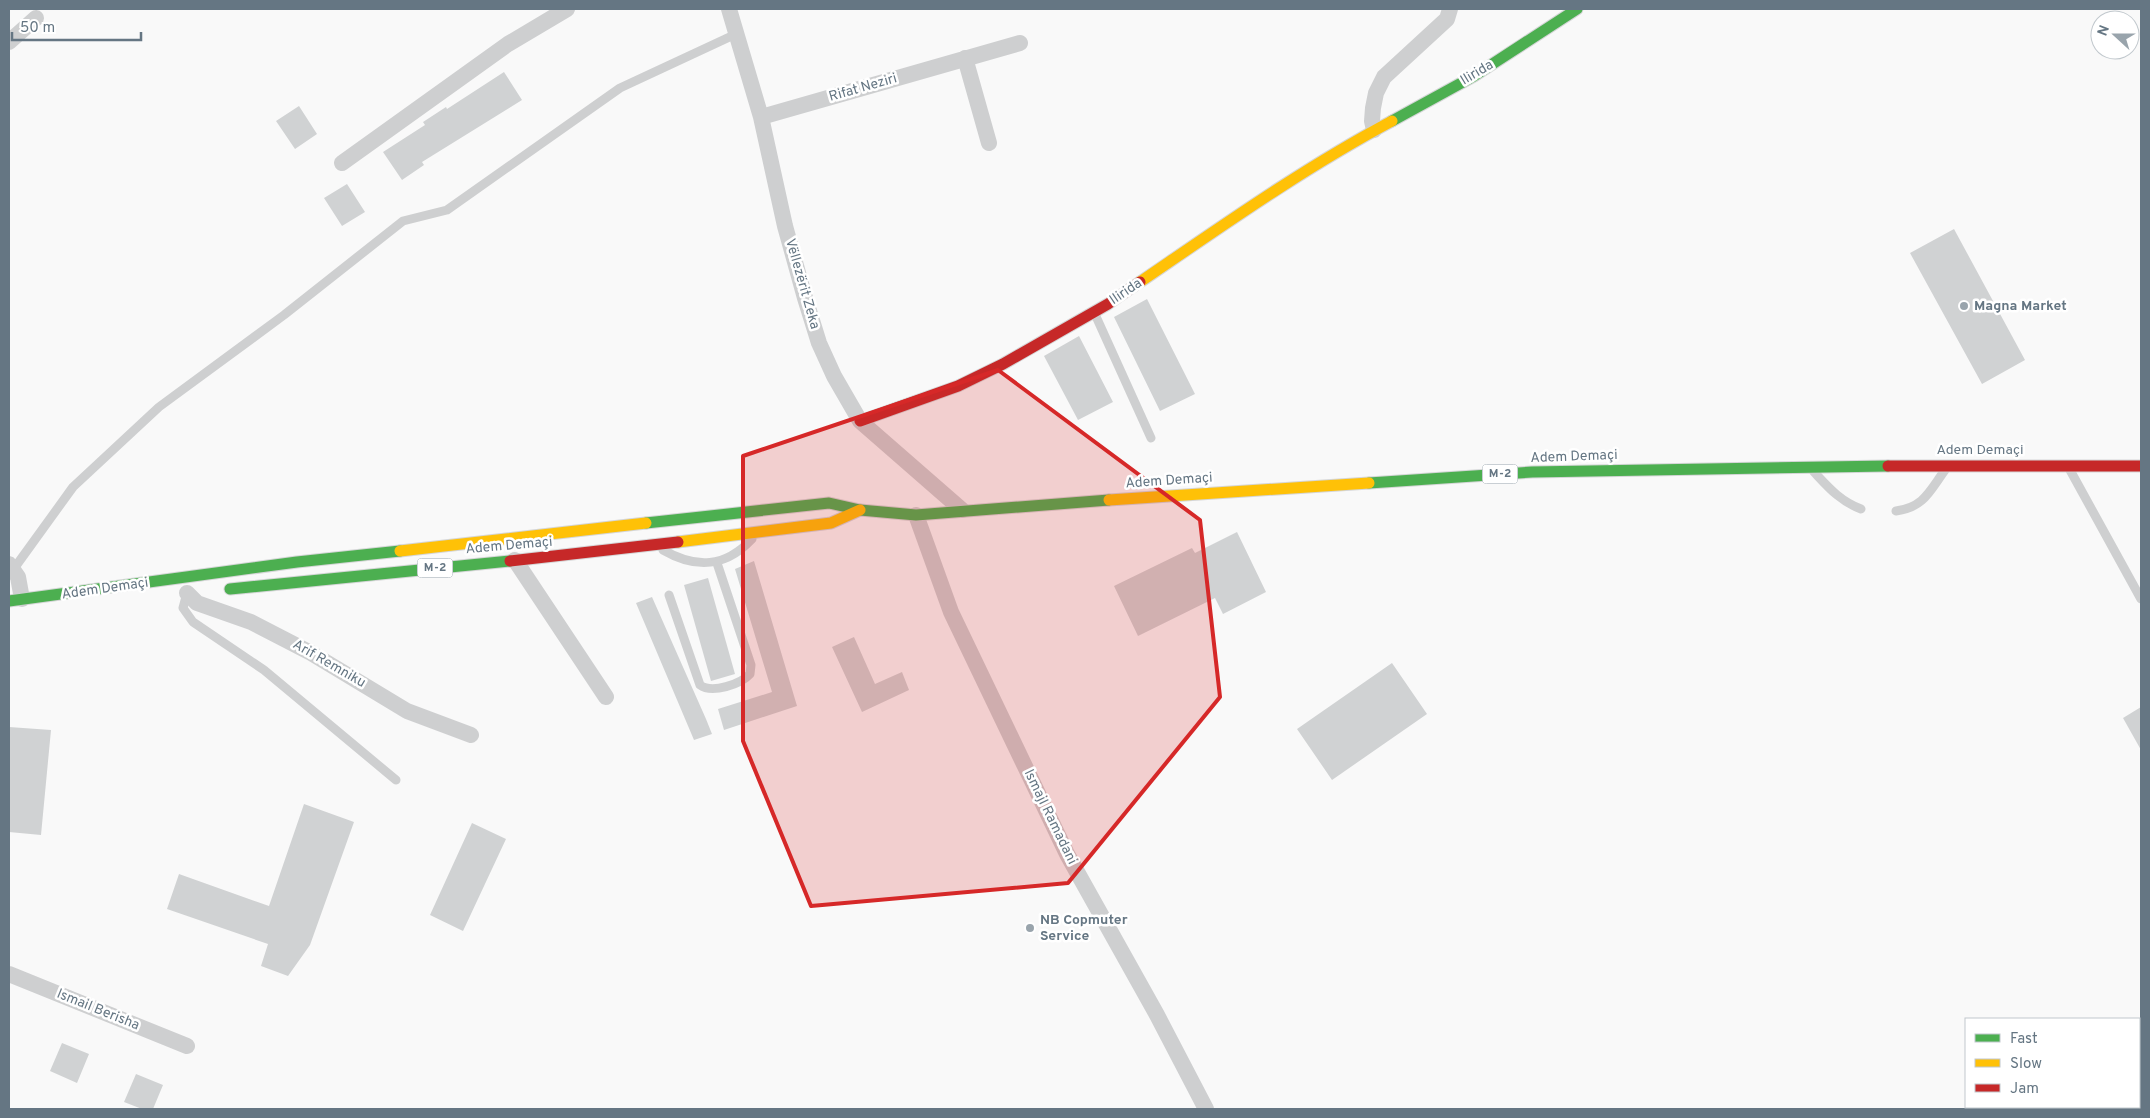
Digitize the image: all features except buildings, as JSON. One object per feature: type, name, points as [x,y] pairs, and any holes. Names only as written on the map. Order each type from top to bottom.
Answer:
[{"type":"main road","name":"Ilirida","points":[[860,421],[958,386],[1003,364],[1094,312],[1351,143],[1474,76],[1577,9]]},
{"type":"main road","name":"Adem Demaçi","points":[[15,600],[296,562],[829,503],[860,510],[916,515],[962,510],[1532,472],[1808,466],[2141,466]]},
{"type":"main road","name":"Adem Demaçi","points":[[183,593],[572,555],[831,523],[860,510]]},
{"type":"street","points":[[342,163],[508,44],[567,9]]},
{"type":"street","name":"Vëllezërit Zeka","points":[[729,9],[760,117],[785,226],[805,298],[823,352],[834,376],[860,421],[962,510]]},
{"type":"street","points":[[1374,130],[1372,121],[1373,108],[1376,93],[1384,77],[1448,19],[1450,9]]},
{"type":"street","points":[[9,42],[36,18]]},
{"type":"street","name":"Rifat Neziri","points":[[760,117],[1020,43]]},
{"type":"street","points":[[964,58],[988,143]]},
{"type":"street","name":"Ismajl Ramadani","points":[[916,515],[951,612],[1067,854],[1157,1014],[1206,1109]]},
{"type":"street","points":[[515,560],[606,696]]},
{"type":"street","points":[[11,567],[18,577],[15,600]]},
{"type":"street","name":"Arif Remniku","points":[[183,593],[197,603],[251,622],[311,653],[407,711],[471,735]]},
{"type":"street","name":"Ismail Berisha","points":[[9,974],[187,1046]]},
{"type":"lane","points":[[11,567],[73,487],[159,407],[284,316],[403,221],[447,210],[620,88],[736,34]]},
{"type":"lane","points":[[1094,312],[1151,438]]},
{"type":"lane","points":[[1896,511],[1911,509],[1923,500],[1948,465]]},
{"type":"lane","points":[[2068,465],[2141,599]]},
{"type":"lane","points":[[1808,466],[1835,496],[1848,504],[1861,508]]},
{"type":"lane","points":[[652,544],[691,563],[717,563],[736,553],[759,531]]},
{"type":"lane","points":[[669,595],[700,685],[706,689],[713,689],[745,679],[750,674],[751,665],[717,563]]},
{"type":"lane","points":[[183,593],[183,608],[193,622],[264,670],[396,780]]},
{"type":"highlighted area","points":[[998,370],[1200,520],[1220,697],[1068,883],[811,906],[743,741],[743,456]]},
{"type":"traffic: fast","points":[[1392,121],[1474,76],[1577,9]]},
{"type":"traffic: fast","points":[[1369,483],[1532,472],[1888,466]]},
{"type":"traffic: fast","points":[[646,523],[829,503],[860,510],[916,515],[1109,500]]},
{"type":"traffic: fast","points":[[9,601],[297,562],[400,551]]},
{"type":"traffic: fast","points":[[230,589],[510,561]]},
{"type":"traffic: slow","points":[[1140,282],[1295,178],[1392,121]]},
{"type":"traffic: slow","points":[[1109,500],[1369,483]]},
{"type":"traffic: slow","points":[[678,542],[831,523],[860,510]]},
{"type":"traffic: slow","points":[[400,551],[646,523]]},
{"type":"traffic: jam","points":[[860,421],[958,386],[1003,364],[1108,304],[1140,282]]},
{"type":"traffic: jam","points":[[1888,466],[2141,466]]},
{"type":"traffic: jam","points":[[510,561],[678,542]]},
{"type":"place","name":"Magna Market","points":[[1964,306]]},
{"type":"place","name":"NB Copmuter Service","points":[[1030,928]]}]
